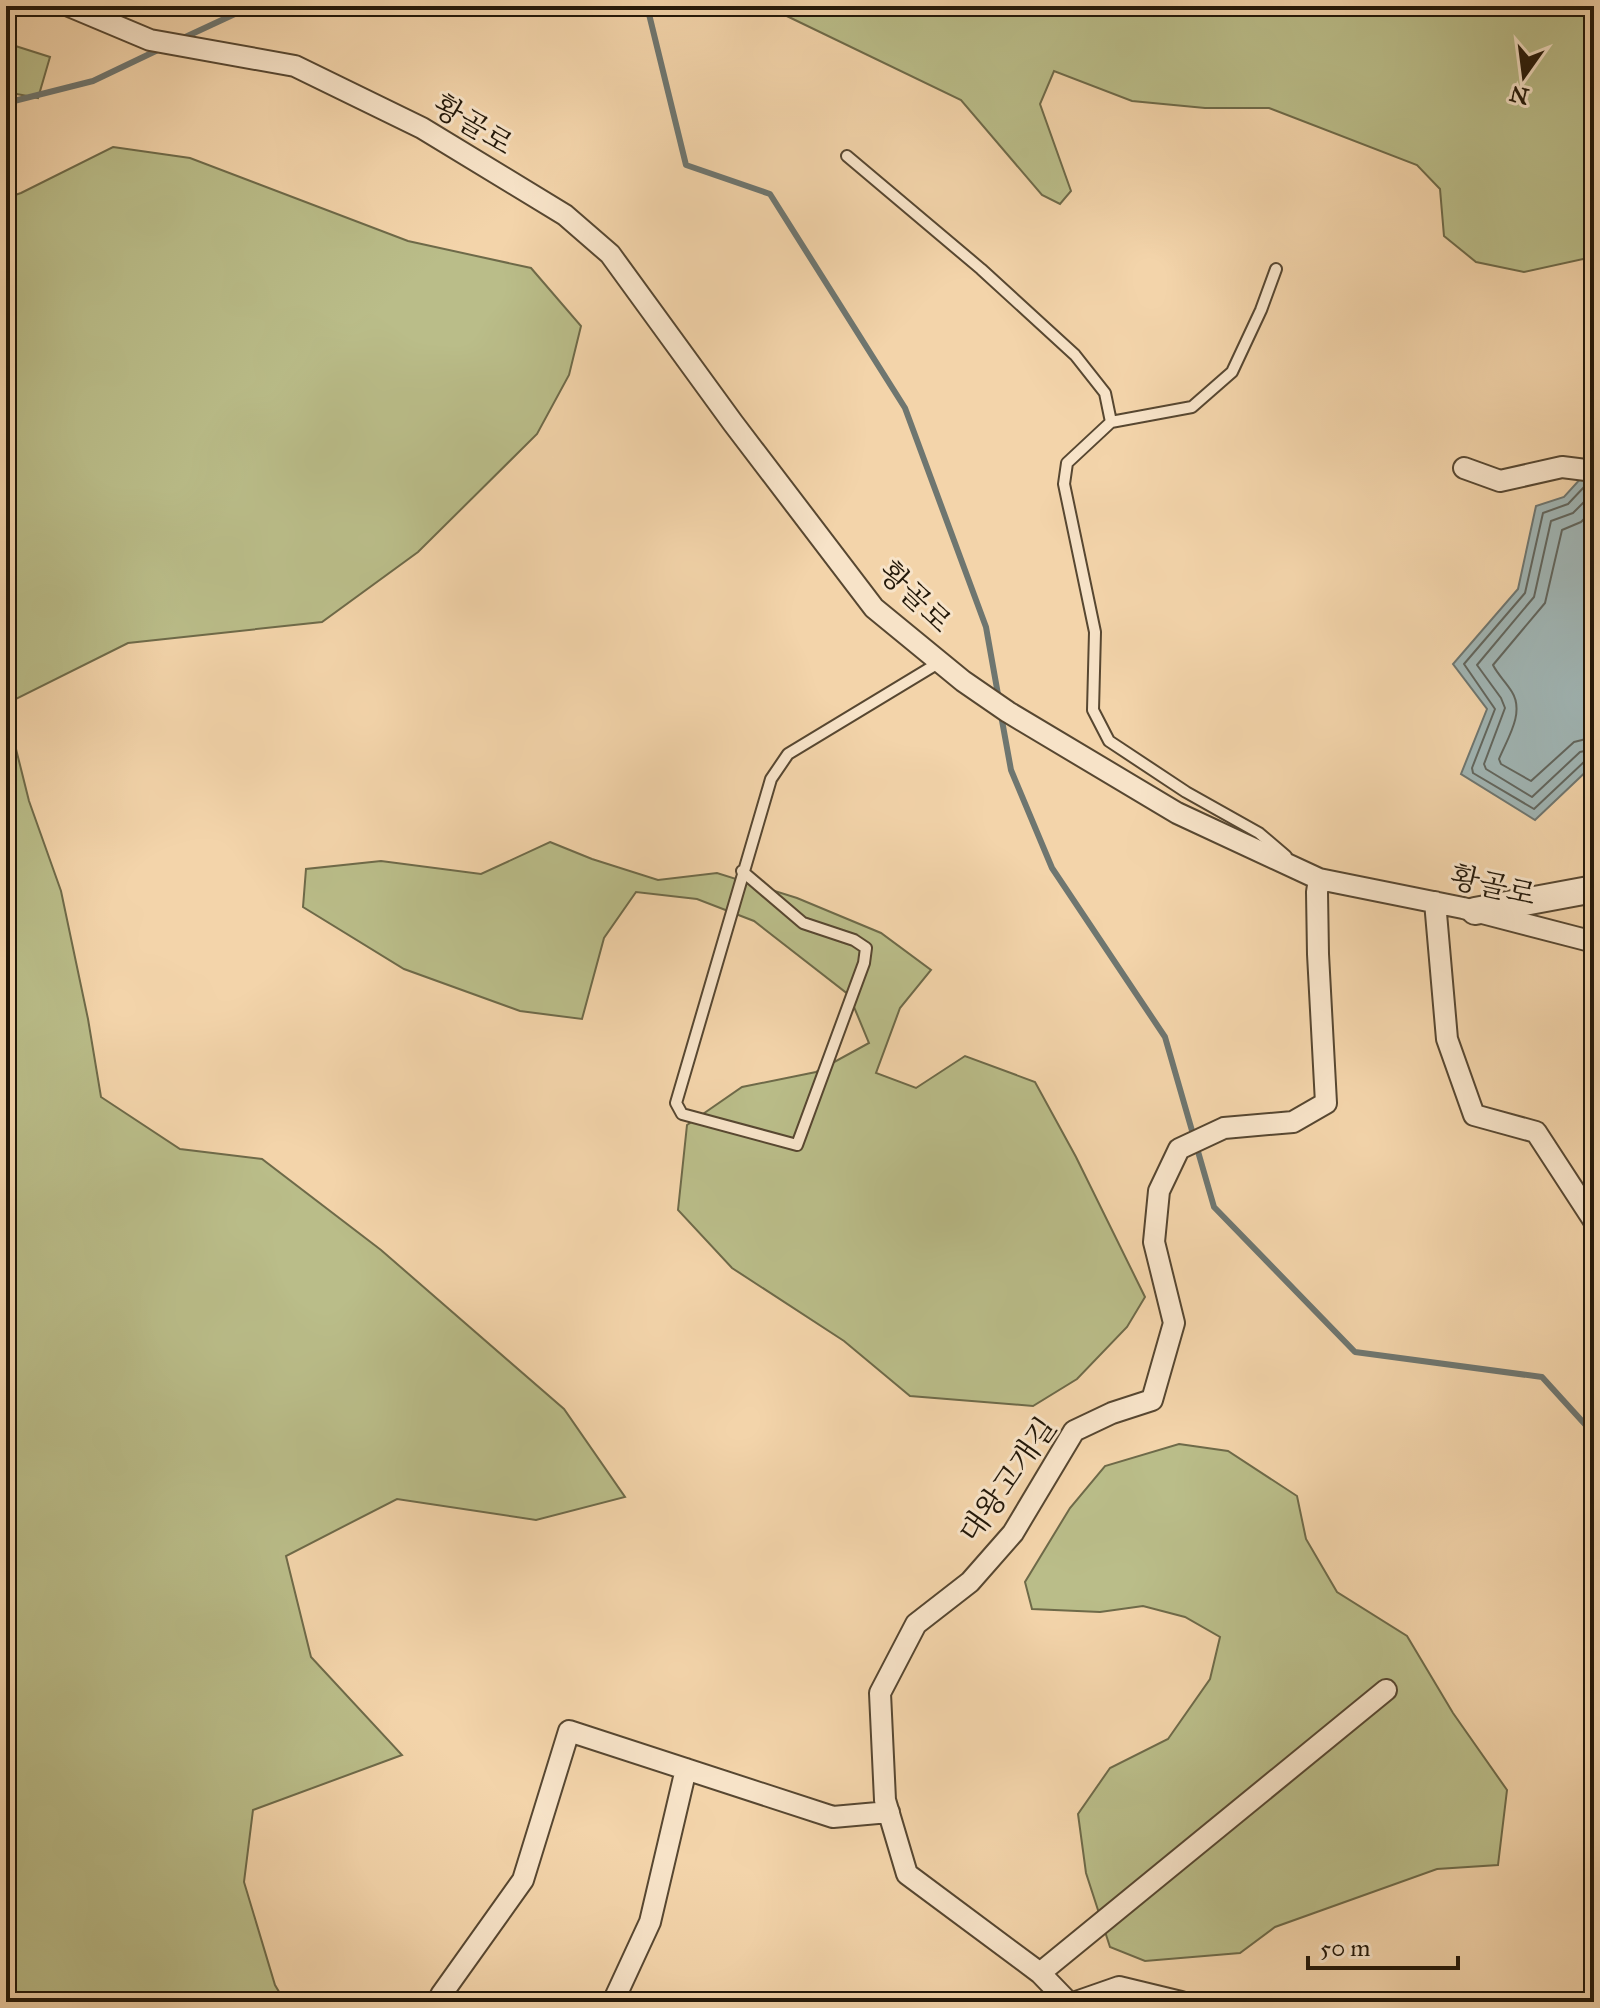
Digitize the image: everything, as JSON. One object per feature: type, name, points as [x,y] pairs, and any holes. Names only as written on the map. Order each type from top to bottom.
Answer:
[{"type":"street","name":"황골로","points":[[69,6],[150,40],[295,66],[422,128],[565,215],[610,254],[733,423],[874,608],[963,681],[1008,712],[1177,813],[1313,877],[1475,911],[1594,942]]},
{"type":"street","points":[[1464,468],[1500,481],[1562,467],[1594,471]]},
{"type":"street","name":"대왕고개길","points":[[1068,2002],[1040,1973],[907,1874],[885,1800],[880,1693],[916,1624],[970,1582],[1013,1533],[1074,1431],[1112,1413],[1152,1400],[1174,1323],[1154,1242],[1159,1191],[1179,1149],[1224,1128],[1293,1122],[1326,1103],[1317,892],[1313,877]]},
{"type":"street","points":[[1475,911],[1594,889]]},
{"type":"street","points":[[1435,902],[1447,1039],[1474,1115],[1536,1132],[1594,1221]]},
{"type":"street","points":[[1040,1973],[1386,1690]]},
{"type":"street","points":[[447,2002],[441,1995],[523,1880],[569,1731],[833,1817],[889,1812]]},
{"type":"street","points":[[613,2002],[650,1922],[686,1769]]},
{"type":"street","points":[[1076,2002],[1119,1987],[1181,2002]]},
{"type":"lane","points":[[847,156],[981,269],[1075,355],[1105,393],[1111,422]]},
{"type":"lane","points":[[1276,269],[1232,372],[1192,407],[1111,422],[1067,463],[1064,484],[1095,632],[1093,710],[1109,741],[1186,792],[1259,833],[1313,877]]},
{"type":"lane","points":[[742,871],[803,923],[854,940],[866,948],[864,963],[797,1145],[682,1114],[676,1103],[742,871],[771,779],[788,754],[940,662]]},
{"type":"green space","points":[[766,6],[1594,6],[1594,263],[1583,259],[1524,272],[1476,262],[1444,236],[1440,189],[1417,165],[1269,108],[1205,108],[1132,101],[1054,71],[1040,104],[1071,191],[1060,204],[1042,195],[961,100]]},
{"type":"green space","points":[[6,43],[50,57],[38,98],[6,92]]},
{"type":"green space","points":[[113,147],[190,158],[408,241],[531,268],[581,326],[569,375],[537,434],[418,552],[322,622],[128,643],[6,704],[6,198]]},
{"type":"green space","points":[[6,709],[29,801],[61,891],[101,1097],[180,1149],[262,1159],[381,1250],[564,1409],[625,1497],[536,1520],[397,1499],[286,1556],[311,1657],[402,1755],[253,1810],[244,1882],[275,1985],[285,2002],[6,2002]]},
{"type":"green space","points":[[550,842],[658,880],[717,873],[797,898],[881,933],[931,970],[900,1008],[876,1073],[916,1088],[965,1056],[1035,1082],[1145,1297],[1127,1327],[1077,1379],[1033,1406],[910,1396],[844,1341],[732,1268],[678,1210],[687,1125],[742,1087],[816,1072],[869,1043],[849,995],[754,921],[697,899],[636,892],[604,938],[582,1019],[520,1011],[404,969],[303,907],[306,869],[381,861],[481,874]]},
{"type":"green space","points":[[1179,1444],[1228,1451],[1297,1496],[1306,1539],[1337,1592],[1407,1636],[1453,1713],[1507,1790],[1498,1865],[1437,1869],[1275,1927],[1240,1953],[1145,1961],[1110,1947],[1086,1873],[1078,1814],[1110,1768],[1168,1739],[1210,1679],[1220,1637],[1185,1617],[1143,1606],[1100,1612],[1032,1609],[1025,1582],[1070,1508],[1105,1466]]},
{"type":"water","points":[[1583,476],[1594,480],[1594,764],[1535,820],[1461,774],[1487,709],[1453,664],[1518,589],[1536,506],[1564,497]]},
{"type":"waterway","points":[[181,39],[252,6]]},
{"type":"waterway","points":[[647,6],[686,165],[770,194],[905,408],[986,627],[999,700]]},
{"type":"waterway","points":[[6,103],[93,81],[160,49]]},
{"type":"waterway","points":[[1001,715],[1011,770],[1052,868],[1165,1037],[1214,1207],[1355,1352],[1542,1377],[1592,1432],[1594,1441]]}]
